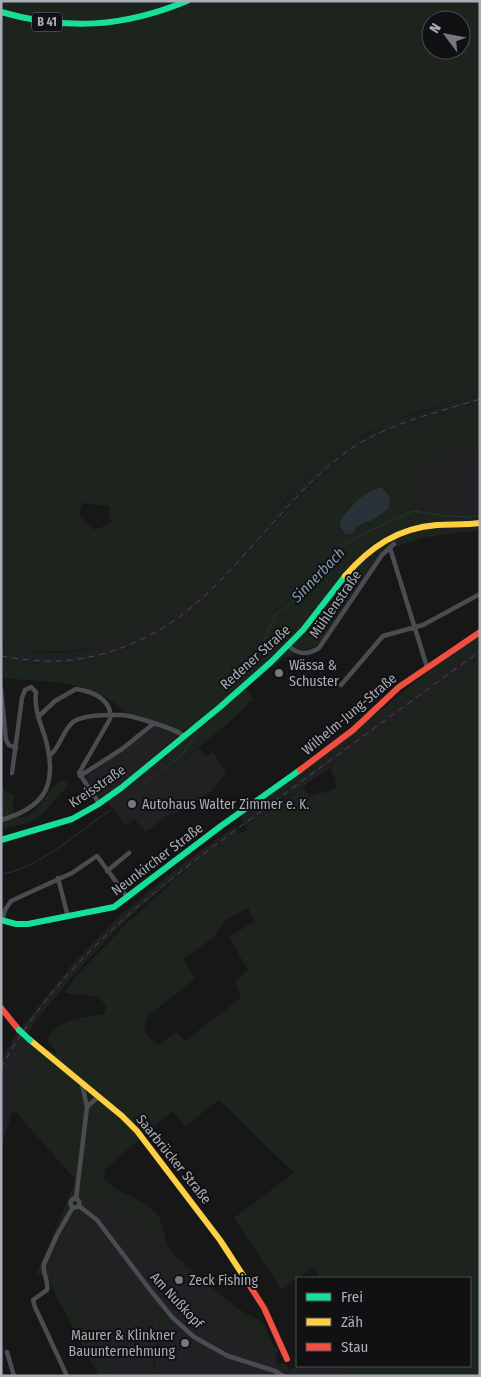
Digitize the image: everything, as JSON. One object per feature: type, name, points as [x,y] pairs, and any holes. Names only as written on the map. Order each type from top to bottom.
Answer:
[{"type":"street","name":"B 41","points":[[1,12],[64,24],[94,24],[145,16],[187,1]]},
{"type":"street","name":"Redener Straße","points":[[194,728],[289,646],[350,570],[377,545],[394,535],[411,529],[432,525],[480,523]]},
{"type":"street","name":"Mühlenstraße","points":[[289,646],[299,653],[306,653],[319,648],[382,555],[394,544]]},
{"type":"street","points":[[390,548],[427,667]]},
{"type":"street","points":[[340,685],[383,636],[415,628],[480,594]]},
{"type":"street","name":"Wilhelm-Jung-Straße","points":[[235,817],[353,730],[399,688],[480,632]]},
{"type":"street","points":[[1,820],[20,814],[36,804],[43,797],[49,782],[49,756],[35,706],[34,689],[31,687],[25,690],[12,773]]},
{"type":"street","points":[[1,689],[6,740],[16,748]]},
{"type":"street","points":[[38,717],[55,701],[76,689],[92,693],[103,700],[109,708],[110,716],[108,722],[80,769],[80,776],[99,804]]},
{"type":"street","points":[[49,756],[67,729],[75,721],[91,716],[123,715],[172,728],[184,736]]},
{"type":"street","points":[[80,776],[122,749],[153,724]]},
{"type":"street","name":"Kreisstraße","points":[[1,840],[81,815],[99,804],[194,728]]},
{"type":"street","name":"Neunkircher Straße","points":[[1,920],[23,924],[114,907],[235,817]]},
{"type":"street","points":[[107,871],[129,853]]},
{"type":"street","points":[[1,920],[11,901],[82,867],[97,856],[128,898]]},
{"type":"street","points":[[58,878],[68,916]]},
{"type":"street","name":"Saarbrücker Straße","points":[[1,1008],[30,1040],[122,1116],[137,1131],[212,1228],[264,1308],[286,1359]]},
{"type":"street","points":[[76,1199],[87,1107],[82,1084]]},
{"type":"street","points":[[87,1107],[98,1097]]},
{"type":"street","points":[[73,1207],[79,1206],[80,1202],[76,1199]]},
{"type":"street","points":[[67,1376],[33,1300],[47,1290],[48,1284],[43,1268],[44,1264],[57,1235],[73,1207],[71,1201],[76,1199]]},
{"type":"street","name":"Am Nußkopf","points":[[79,1206],[97,1220],[151,1291],[172,1316],[190,1333],[205,1344],[228,1356],[275,1371],[283,1376]]},
{"type":"street","points":[[7,1352],[14,1376]]},
{"type":"shaded area","points":[[1,1],[480,1],[480,394],[388,424],[354,441],[338,452],[300,485],[216,578],[177,612],[155,626],[131,637],[106,645],[54,652],[27,651],[1,647]],"holes":[[[82,503],[109,506],[111,523],[95,530],[79,515]]]},
{"type":"shaded area","points":[[480,394],[480,402],[391,430],[343,457],[304,492],[203,603],[182,621],[152,640],[103,657],[74,663],[49,665],[1,660],[1,647],[32,652],[60,653],[86,650],[129,638],[163,621],[185,606],[210,584],[299,487],[329,459],[349,444],[388,423]]},
{"type":"shaded area","points":[[480,402],[480,448],[451,454],[408,471],[424,511],[461,515],[480,513],[480,530],[426,537],[387,550],[322,641],[311,648],[298,648],[293,655],[285,657],[246,689],[253,699],[225,726],[171,769],[163,759],[193,732],[189,727],[181,731],[136,717],[127,713],[115,703],[87,689],[50,682],[1,678],[1,660],[49,665],[74,663],[103,657],[152,640],[182,621],[203,603],[304,492],[343,457],[376,436]]},
{"type":"shaded area","points":[[480,448],[480,513],[461,515],[424,511],[408,471],[451,454]]},
{"type":"shaded area","points":[[381,487],[390,497],[388,509],[371,521],[357,526],[353,534],[346,534],[341,528],[340,521],[358,500],[369,492]]},
{"type":"shaded area","points":[[480,636],[480,644],[242,821],[240,817],[242,815],[307,769],[438,664]]},
{"type":"shaded area","points":[[480,644],[480,658],[331,767],[247,825],[247,829],[242,821]]},
{"type":"shaded area","points":[[480,658],[480,1376],[346,1376],[344,1367],[471,1367],[471,1277],[318,1277],[314,1268],[296,1277],[282,1290],[234,1218],[294,1173],[219,1100],[185,1126],[172,1111],[105,1169],[104,1178],[113,1187],[146,1204],[159,1216],[168,1247],[174,1255],[232,1304],[264,1325],[275,1349],[268,1349],[261,1345],[252,1332],[234,1317],[234,1308],[160,1246],[108,1196],[94,1198],[67,1226],[49,1266],[55,1283],[87,1321],[87,1326],[113,1376],[99,1376],[51,1286],[47,1274],[36,1275],[74,1185],[74,1178],[13,1109],[35,1049],[29,1042],[56,1054],[57,1052],[48,1041],[52,1031],[73,1020],[104,1014],[106,1007],[98,997],[64,992],[78,974],[126,924],[182,873],[247,829],[247,825],[303,787],[309,797],[335,789],[336,786],[331,767]],"holes":[[[248,908],[255,921],[229,937],[248,970],[235,981],[241,998],[185,1041],[176,1032],[158,1045],[147,1035],[144,1026],[149,1015],[195,979],[183,959],[213,938],[225,921]]]},
{"type":"shaded area","points":[[156,722],[171,725],[181,731],[178,736],[104,798],[99,797],[87,780],[87,776],[149,730]]},
{"type":"shaded area","points":[[199,748],[206,757],[213,752],[226,774],[211,791],[178,812],[168,815],[146,832],[134,819],[126,826],[107,801],[163,759],[171,769]]},
{"type":"shaded area","points":[[61,781],[66,781],[68,785],[45,811],[33,821],[1,830],[1,785],[4,790],[14,795],[15,798],[12,806],[15,816],[22,818],[34,811],[50,790]]},
{"type":"shaded area","points":[[235,826],[240,834],[182,873],[150,899],[122,924],[76,972],[27,1034],[20,1029],[70,967],[117,918],[180,866]]},
{"type":"shaded area","points":[[17,1032],[35,1049],[1,1145],[1,1061]]},
{"type":"shaded area","points":[[108,1196],[160,1246],[234,1308],[234,1317],[252,1332],[261,1345],[268,1349],[279,1348],[275,1357],[278,1365],[284,1363],[289,1370],[296,1367],[344,1367],[346,1376],[156,1376],[167,1323],[154,1305],[159,1316],[160,1326],[151,1376],[113,1376],[87,1326],[87,1321],[55,1283],[49,1266],[67,1226],[94,1198]]},
{"type":"shaded area","points":[[154,1303],[167,1317],[167,1323],[156,1376],[151,1376],[157,1356],[160,1331],[159,1318]]},
{"type":"waterway","name":"Sinnerbach","points":[[223,692],[257,654],[276,614],[287,607],[300,594],[327,560],[341,547],[361,535],[413,511],[446,516],[472,517],[480,515]]},
{"type":"waterway","name":"Sinnerbach","points":[[145,783],[173,763],[183,753],[199,728]]},
{"type":"waterway","name":"Sinnerbach","points":[[1,874],[15,871],[43,858],[109,811]]},
{"type":"railway","points":[[1,656],[44,661],[78,659],[116,650],[153,633],[186,612],[210,591],[304,489],[356,445],[408,421],[480,399]]},
{"type":"railway","points":[[1,1068],[25,1029],[53,992],[83,958],[116,926],[186,867],[223,839],[480,651]]},
{"type":"traffic: fast","points":[[1,12],[49,22],[95,23],[141,16],[187,1]]},
{"type":"traffic: fast","points":[[1,840],[72,819],[97,805],[121,788],[220,707],[271,662],[303,630],[345,576]]},
{"type":"traffic: fast","points":[[1,920],[16,924],[28,924],[114,907],[221,826],[300,770]]},
{"type":"traffic: fast","points":[[19,1030],[30,1040]]},
{"type":"traffic: slow","points":[[345,576],[364,556],[397,535],[423,527],[480,523]]},
{"type":"traffic: slow","points":[[30,1040],[122,1116],[137,1131],[220,1240],[248,1283]]},
{"type":"traffic: jam","points":[[300,770],[353,730],[399,687],[480,632]]},
{"type":"traffic: jam","points":[[1,1008],[19,1030]]},
{"type":"traffic: jam","points":[[248,1283],[264,1308],[287,1359]]},
{"type":"place","name":"Wässa & Schuster","points":[[279,673]]},
{"type":"place","name":"Autohaus Walter Zimmer e. K.","points":[[132,804]]},
{"type":"place","name":"Zeck Fishing","points":[[179,1280]]},
{"type":"place","name":"Maurer & Klinkner Bauunternehmung","points":[[185,1343]]}]
